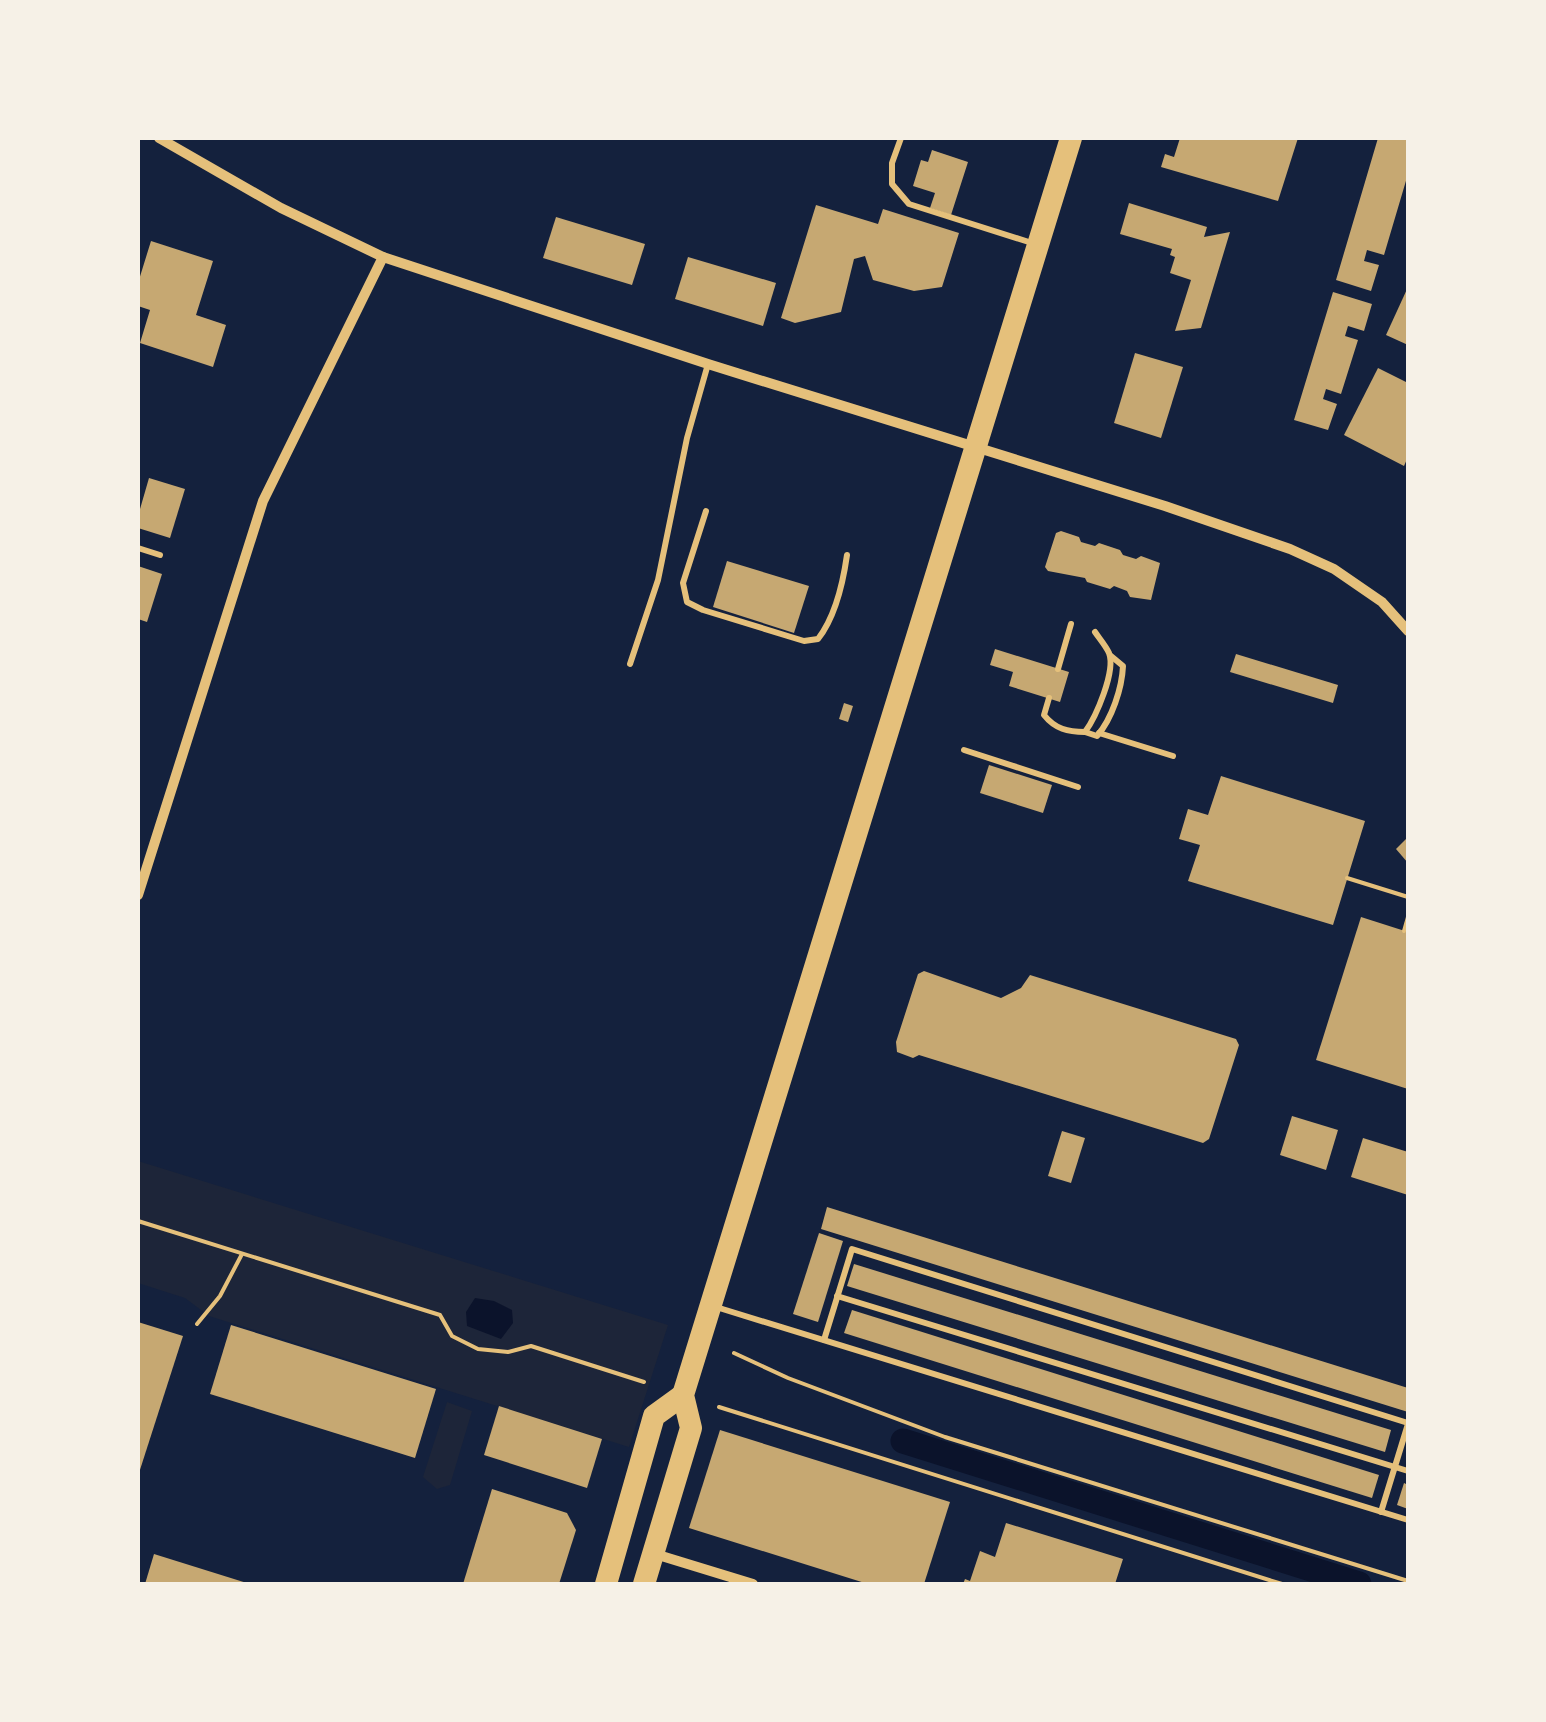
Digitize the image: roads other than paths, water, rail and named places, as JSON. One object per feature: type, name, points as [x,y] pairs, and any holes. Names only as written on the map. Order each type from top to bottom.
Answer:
[{"type":"main road","points":[[644,1584],[691,1428],[683,1395],[1070,138]]},
{"type":"main road","points":[[606,1584],[654,1416],[683,1395]]},
{"type":"street","points":[[160,138],[281,208],[384,257],[1290,549],[1334,569],[1382,602],[1408,630]]},
{"type":"street","points":[[138,894],[263,501],[384,257]]},
{"type":"street","points":[[654,1554],[753,1584]]},
{"type":"lane","points":[[900,138],[892,163],[892,184],[909,204],[1037,245]]},
{"type":"lane","points":[[630,664],[658,580],[686,438],[708,364]]},
{"type":"lane","points":[[706,512],[683,583],[687,602],[804,642],[818,639],[826,628],[844,578],[847,554]]},
{"type":"lane","points":[[138,548],[160,555]]},
{"type":"lane","points":[[1058,669],[1070,624]]},
{"type":"lane","points":[[1049,698],[1044,715],[1068,732],[1097,736],[1106,725],[1123,666],[1110,655],[1095,632]]},
{"type":"lane","points":[[1085,732],[1094,719],[1110,670],[1110,655]]},
{"type":"lane","points":[[1100,733],[1173,756]]},
{"type":"lane","points":[[964,750],[1078,787]]},
{"type":"lane","points":[[824,1340],[852,1249],[1408,1423],[1381,1512]]},
{"type":"lane","points":[[838,1296],[1408,1471]]},
{"type":"lane","points":[[710,1305],[1408,1520]]},
{"type":"waterway","points":[[903,1441],[1359,1584]]}]
